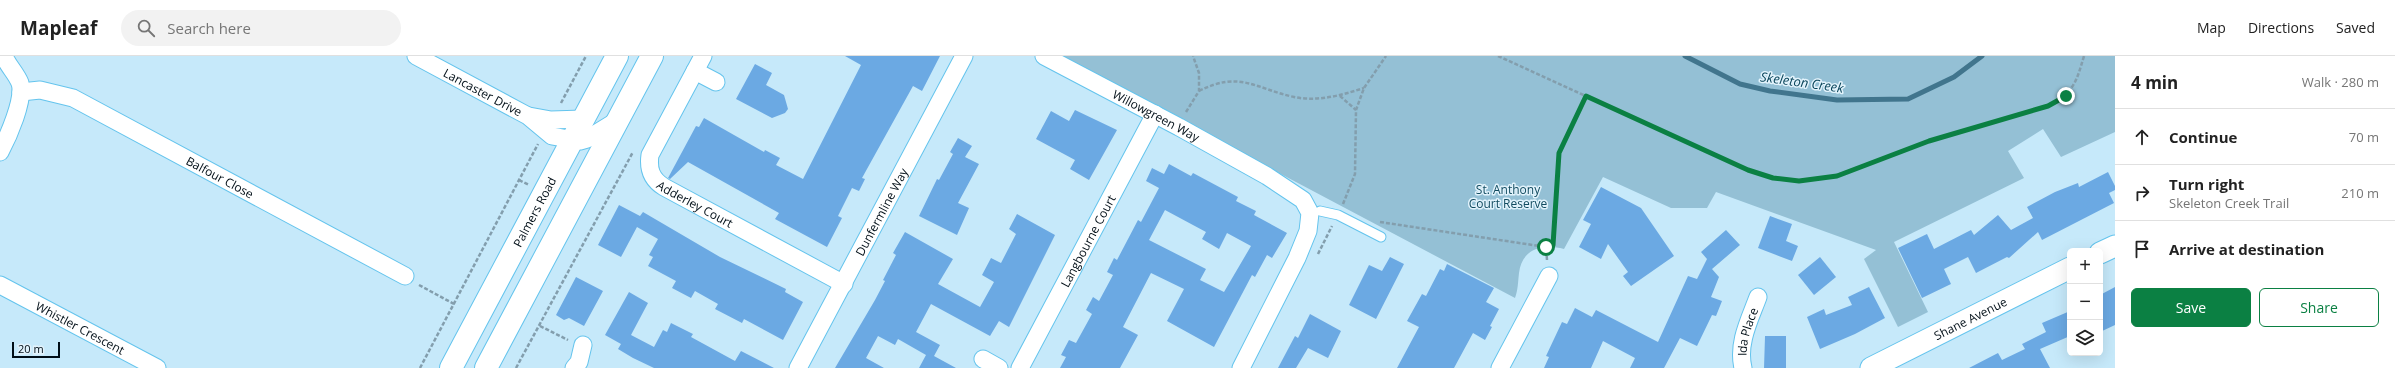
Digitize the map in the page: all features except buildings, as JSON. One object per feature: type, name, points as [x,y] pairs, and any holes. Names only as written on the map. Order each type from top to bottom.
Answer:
[{"type":"main road","name":"Palmers Road","points":[[451,368],[617,56]]},
{"type":"main road","points":[[486,368],[652,56]]},
{"type":"street","points":[[4,56],[20,83],[27,91]]},
{"type":"street","points":[[4,145],[31,82],[15,56]]},
{"type":"street","name":"Lancaster Drive","points":[[416,56],[548,126],[552,136],[572,141],[587,139],[618,120]]},
{"type":"street","name":"Adderley Court","points":[[703,56],[650,155],[649,168],[654,179],[664,187],[844,284]]},
{"type":"street","name":"Dunfermline Way","points":[[798,368],[964,56]]},
{"type":"street","name":"Willowgreen Way","points":[[1044,56],[1155,114],[1267,176],[1303,200],[1315,212]]},
{"type":"street","points":[[695,71],[716,82]]},
{"type":"street","name":"Balfour Close","points":[[27,91],[49,92],[73,98],[404,276]]},
{"type":"street","name":"Langbourne Court","points":[[1020,368],[1155,114]]},
{"type":"street","points":[[548,126],[583,119]]},
{"type":"street","points":[[1241,368],[1297,258],[1315,212]]},
{"type":"street","points":[[2103,252],[2115,246]]},
{"type":"street","name":"Shane Avenue","points":[[1871,368],[2067,270]]},
{"type":"street","points":[[1500,368],[1548,276]]},
{"type":"street","name":"Whistler Crescent","points":[[2,286],[156,368]]},
{"type":"street","name":"Ida Place","points":[[1743,368],[1741,360],[1742,340],[1758,296]]},
{"type":"street","points":[[578,343],[581,366]]},
{"type":"street","points":[[983,359],[999,368]]},
{"type":"lane","points":[[1315,212],[1338,215],[1381,237]]},
{"type":"path","points":[[420,368],[586,56]]},
{"type":"path","points":[[1179,127],[1199,91],[1199,73],[1193,56]]},
{"type":"path","points":[[1498,56],[1748,170],[1773,178],[1799,181],[1837,176],[1929,141],[2048,106],[2066,96],[2074,85],[2084,56]]},
{"type":"path","points":[[1199,91],[1213,85],[1235,81],[1255,84],[1294,97],[1316,98],[1340,96],[1364,88]]},
{"type":"path","points":[[1340,96],[1356,110]]},
{"type":"path","points":[[1376,221],[1546,247],[1553,245],[1559,153],[1586,96]]},
{"type":"path","points":[[516,368],[636,146]]},
{"type":"path","points":[[1546,247],[1548,276]]},
{"type":"path","points":[[404,276],[454,304]]},
{"type":"path","points":[[540,326],[563,338],[578,343]]},
{"type":"green space","name":"St. Anthony Court Reserve","points":[[1058,56],[2115,56],[2115,132],[2061,157],[2043,129],[2008,151],[2024,178],[1894,242],[1928,312],[1898,327],[1864,259],[1876,250],[1716,192],[1707,208],[1671,208],[1603,177],[1564,249],[1549,247],[1541,248],[1529,253],[1524,258],[1519,273],[1515,298]]},
{"type":"waterway","name":"Skeleton Creek","points":[[1685,56],[1740,84],[1770,91],[1837,100],[1908,99],[1954,77],[1982,56]]},
{"type":"route","points":[[1546,247],[1553,245],[1559,153],[1586,96],[1748,170],[1773,178],[1799,181],[1837,176],[1929,141],[2048,106],[2066,96]]}]
